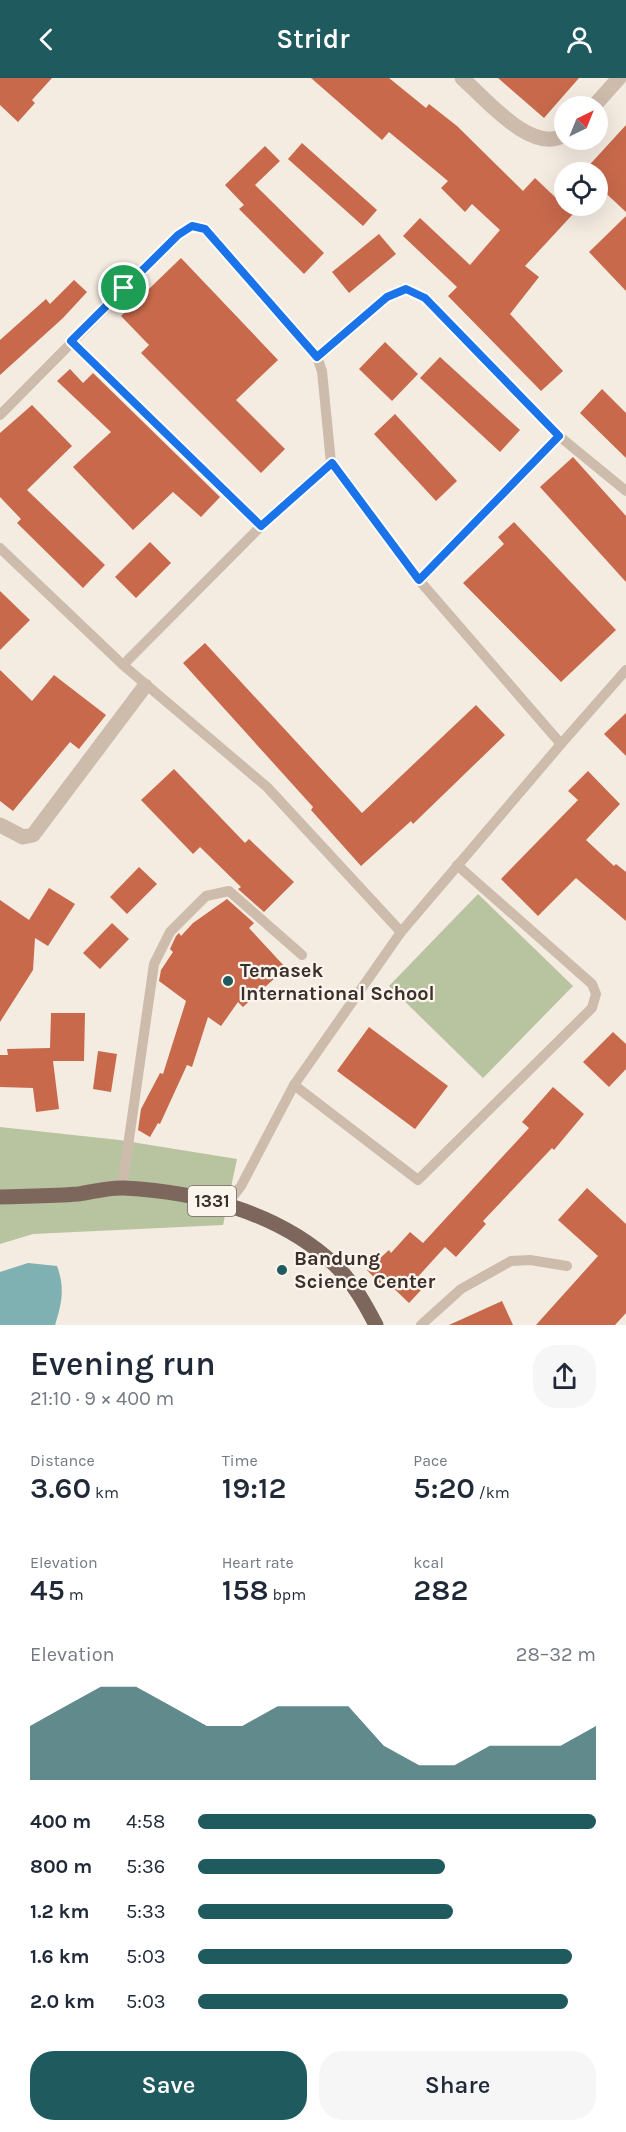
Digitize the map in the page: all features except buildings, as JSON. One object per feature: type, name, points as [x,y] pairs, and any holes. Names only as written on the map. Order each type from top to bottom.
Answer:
[{"type":"main road","name":"1331","points":[[0,1197],[77,1194],[122,1188],[227,1204],[284,1227],[313,1246],[348,1281],[376,1325]]},
{"type":"street","points":[[462,78],[527,134],[550,141],[554,139]]},
{"type":"street","points":[[603,96],[619,78]]},
{"type":"street","points":[[0,825],[23,837],[33,835],[145,686]]},
{"type":"lane","points":[[0,415],[178,235],[192,226],[205,229],[317,357],[322,371],[328,449],[332,463],[419,580],[561,744]]},
{"type":"lane","points":[[317,357],[387,297],[406,289],[425,298],[559,436],[626,491]]},
{"type":"lane","points":[[71,341],[261,526]]},
{"type":"lane","points":[[419,580],[559,436]]},
{"type":"lane","points":[[123,665],[261,526],[332,463]]},
{"type":"lane","points":[[0,548],[145,686],[267,787],[401,932]]},
{"type":"lane","points":[[227,1204],[241,1186],[294,1085],[401,932],[626,670]]},
{"type":"lane","points":[[294,1085],[418,1180],[592,1008],[596,994],[592,984],[458,865]]},
{"type":"lane","points":[[122,1188],[154,964],[170,932],[206,896],[229,891],[302,955]]},
{"type":"lane","points":[[421,1325],[461,1289],[512,1261],[530,1260],[567,1266]]},
{"type":"green space","points":[[478,894],[573,986],[483,1078],[389,986]]},
{"type":"green space","points":[[0,1127],[119,1140],[237,1159],[223,1225],[33,1234],[0,1244]]},
{"type":"water","points":[[28,1263],[57,1266],[62,1296],[55,1325],[0,1325],[0,1272]]},
{"type":"place","name":"Temasek International School","points":[[228,981]]},
{"type":"place","name":"Bandung Science Center","points":[[282,1270]]},
{"type":"route","points":[[192,226],[205,229],[317,357],[387,297],[406,289],[425,298],[559,436],[419,580],[332,463],[261,526],[71,341],[124,288],[178,235],[192,226]]}]
